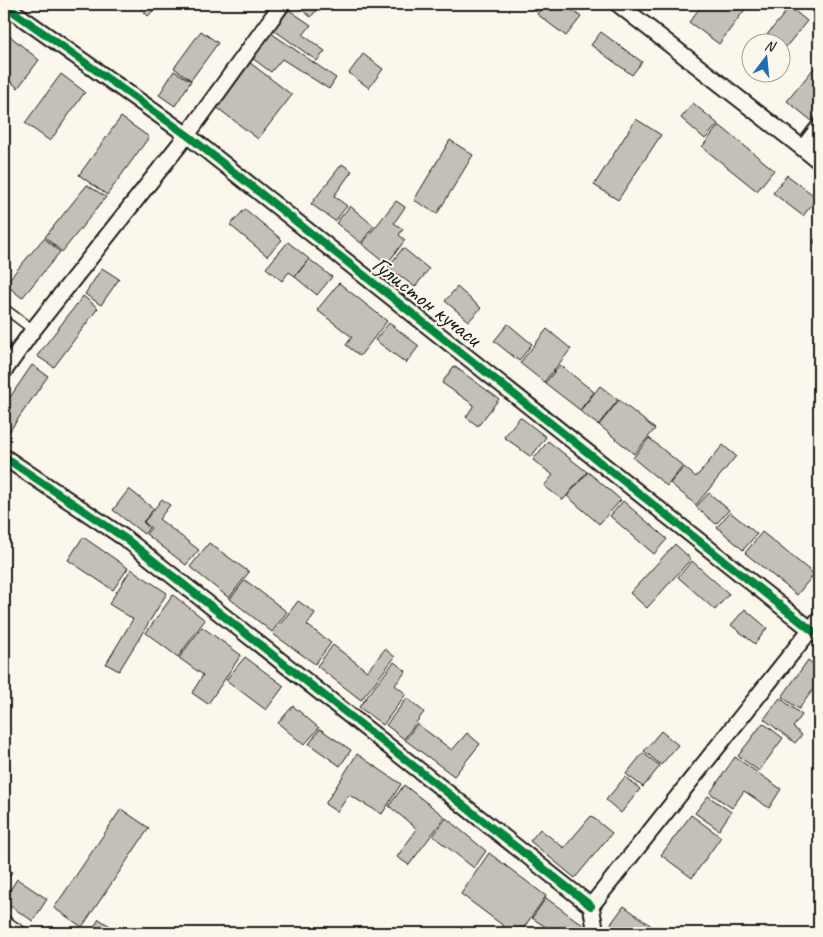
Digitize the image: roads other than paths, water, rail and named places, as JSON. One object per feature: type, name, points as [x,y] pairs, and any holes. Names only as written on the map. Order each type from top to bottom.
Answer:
[{"type":"street","points":[[4,370],[33,330],[187,135],[282,4]]},
{"type":"street","points":[[618,4],[819,161]]},
{"type":"street","name":"Гулистон кучаси","points":[[4,5],[187,135],[817,628]]},
{"type":"street","points":[[802,148],[819,127]]},
{"type":"street","points":[[4,457],[126,539],[591,906],[596,933]]},
{"type":"street","points":[[591,906],[817,628]]},
{"type":"lane","points":[[4,308],[33,330]]},
{"type":"lane","points":[[4,919],[25,933]]}]
